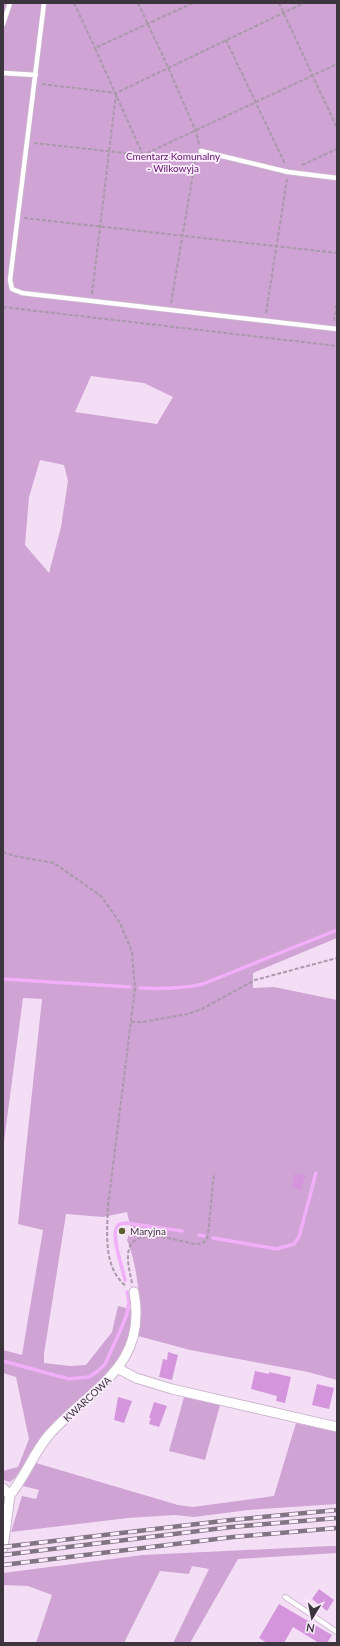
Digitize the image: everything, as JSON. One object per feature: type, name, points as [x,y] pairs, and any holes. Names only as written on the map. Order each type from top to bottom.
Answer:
[{"type":"street","name":"KWARCOWA","points":[[10,1495],[18,1485],[38,1449],[48,1437],[119,1369],[124,1362],[134,1334],[136,1313],[134,1292]]},
{"type":"street","points":[[119,1369],[136,1378],[172,1389],[337,1427]]},
{"type":"street","points":[[3,1488],[10,1495],[3,1548]]},
{"type":"lane","points":[[3,24],[10,3]]},
{"type":"lane","points":[[44,3],[10,280],[12,289],[18,292],[335,329]]},
{"type":"lane","points":[[3,74],[36,75]]},
{"type":"lane","points":[[201,151],[288,172],[337,178]]},
{"type":"lane","points":[[285,1597],[337,1632]]},
{"type":"path","points":[[74,3],[143,155]]},
{"type":"path","points":[[138,3],[196,132],[201,151],[195,162],[170,310]]},
{"type":"path","points":[[95,48],[193,3]]},
{"type":"path","points":[[279,3],[337,128]]},
{"type":"path","points":[[35,83],[116,93],[304,3]]},
{"type":"path","points":[[226,40],[288,172],[264,321]]},
{"type":"path","points":[[143,155],[196,132],[337,64]]},
{"type":"path","points":[[92,301],[116,93]]},
{"type":"path","points":[[27,142],[195,162]]},
{"type":"path","points":[[288,172],[337,149]]},
{"type":"path","points":[[18,217],[337,253]]},
{"type":"path","points":[[335,329],[337,300]]},
{"type":"path","points":[[3,307],[337,346]]},
{"type":"path","points":[[3,852],[14,856],[54,863],[101,896],[120,923],[132,952],[135,989],[108,1206],[107,1231],[113,1272],[122,1283],[134,1292]]},
{"type":"path","points":[[131,1022],[142,1022],[188,1014],[202,1009],[255,980],[337,958]]},
{"type":"path","points":[[134,1292],[128,1253],[129,1247],[138,1238],[150,1236],[194,1244],[202,1244],[205,1241],[208,1234],[214,1173]]},
{"type":"green space","name":"Cmentarz Komunalny - Wilkowyja","points":[[3,3],[337,3],[337,938],[253,973],[253,988],[274,987],[337,1000],[337,1380],[308,1372],[190,1350],[138,1336],[140,1313],[138,1287],[134,1262],[127,1240],[131,1229],[127,1212],[103,1217],[66,1214],[44,1354],[44,1363],[70,1366],[86,1365],[112,1332],[118,1306],[133,1310],[130,1331],[126,1347],[120,1360],[112,1370],[57,1420],[38,1444],[15,1478],[10,1482],[3,1480],[3,1471],[18,1467],[29,1439],[16,1377],[3,1373],[3,1350],[22,1355],[43,1230],[18,1224],[42,999],[23,998],[3,1149]],"holes":[[[91,376],[144,383],[173,397],[157,424],[75,412]],[[40,460],[64,465],[68,481],[61,527],[49,573],[25,545],[29,497]]]},
{"type":"green space","points":[[184,1397],[220,1405],[205,1460],[169,1451]]},
{"type":"green space","points":[[296,1423],[337,1432],[337,1504],[248,1510],[194,1517],[175,1515],[128,1518],[11,1532],[22,1496],[36,1499],[39,1490],[23,1486],[36,1463],[178,1505],[193,1507],[274,1496]]},
{"type":"green space","points":[[337,1546],[337,1553],[238,1559],[190,1643],[173,1643],[209,1569],[192,1566],[189,1574],[160,1571],[124,1643],[36,1643],[52,1595],[28,1586],[3,1585],[3,1573],[143,1555]]},
{"type":"building","points":[[295,1173],[305,1175],[301,1190],[291,1187]]},
{"type":"building","points":[[168,1352],[178,1355],[172,1380],[159,1377],[163,1359],[167,1360]]},
{"type":"building","points":[[255,1371],[269,1374],[269,1372],[291,1377],[285,1403],[276,1401],[277,1396],[251,1389]]},
{"type":"building","points":[[317,1384],[334,1388],[329,1409],[312,1405]]},
{"type":"building","points":[[118,1397],[132,1401],[124,1423],[114,1420]]},
{"type":"building","points":[[154,1402],[167,1406],[159,1427],[149,1424],[151,1418],[149,1418]]},
{"type":"building","points":[[319,1589],[334,1600],[327,1611],[312,1599]]},
{"type":"building","points":[[279,1604],[332,1635],[327,1643],[319,1643],[293,1627],[284,1643],[267,1643],[259,1638]]},
{"type":"waterway","points":[[140,988],[172,988],[203,984],[337,930]]},
{"type":"waterway","points":[[3,979],[130,987]]},
{"type":"waterway","points":[[213,1238],[277,1249],[294,1244],[299,1237],[316,1173]]},
{"type":"waterway","points":[[125,1280],[115,1240],[118,1225],[126,1223],[182,1231]]},
{"type":"waterway","points":[[199,1235],[204,1236]]},
{"type":"waterway","points":[[3,1361],[69,1379],[89,1377],[105,1364],[120,1331],[127,1314],[129,1302],[127,1292]]},
{"type":"railway","points":[[3,1547],[231,1520],[337,1510]]},
{"type":"railway","points":[[3,1555],[231,1527],[337,1518]]},
{"type":"railway","points":[[3,1565],[233,1537],[337,1528]]},
{"type":"place","name":"Maryjna","points":[[122,1231]]}]
